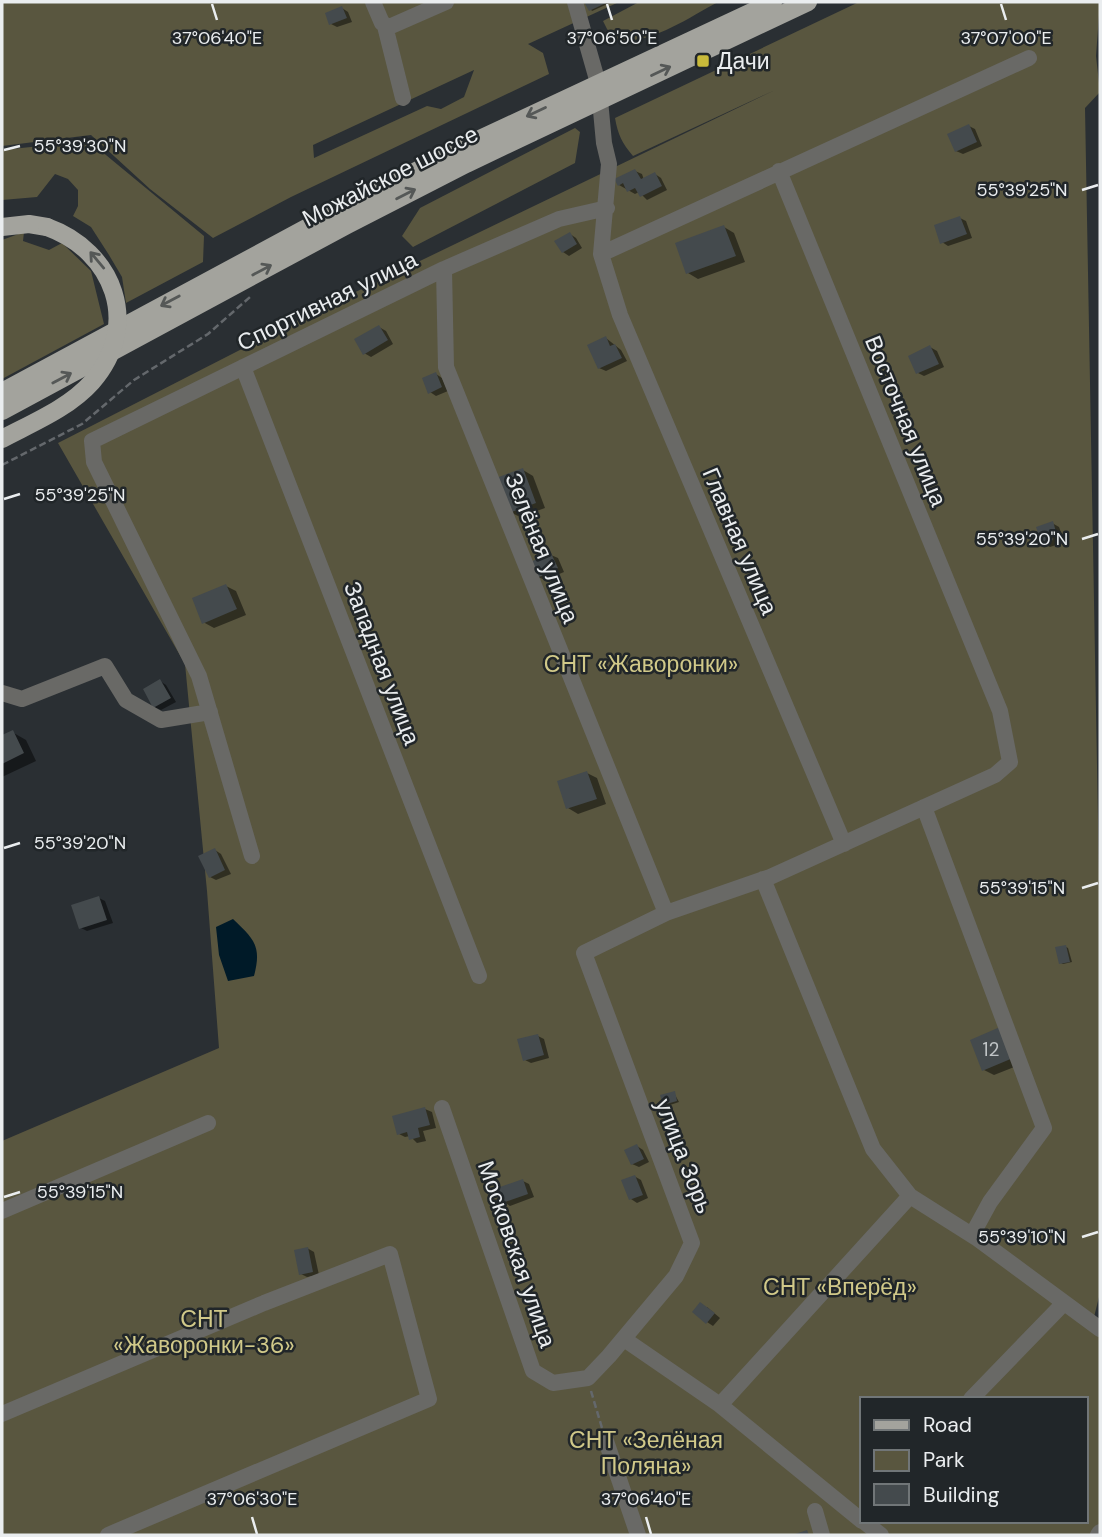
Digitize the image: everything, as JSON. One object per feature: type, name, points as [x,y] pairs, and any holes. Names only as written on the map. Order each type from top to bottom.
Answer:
[{"type":"main road","name":"Можайское шоссе","points":[[2,411],[346,225],[773,2]]},
{"type":"main road","name":"Можайское шоссе","points":[[2,392],[338,211],[465,146],[808,2]]},
{"type":"main road","points":[[2,227],[29,224],[47,227],[77,241],[92,253],[105,269],[117,307],[113,345],[105,364],[92,382],[72,399],[2,439]]},
{"type":"street","points":[[373,2],[385,26],[403,98]]},
{"type":"street","points":[[385,26],[393,26],[446,2]]},
{"type":"street","points":[[575,2],[599,91],[604,143],[609,164],[601,254]]},
{"type":"street","points":[[601,254],[1029,58]]},
{"type":"street","name":"Восточная улица","points":[[779,172],[1000,711],[1010,762],[995,775],[924,807]]},
{"type":"street","name":"Спортивная улица","points":[[210,712],[199,676],[94,461],[92,441],[444,269],[559,219],[607,208]]},
{"type":"street","name":"Главная улица","points":[[601,254],[620,315],[844,844]]},
{"type":"street","name":"Зелёная улица","points":[[444,269],[446,367],[666,913]]},
{"type":"street","name":"Западная улица","points":[[243,367],[479,976]]},
{"type":"street","points":[[2,693],[22,699],[104,666],[126,700],[161,720],[210,712],[252,856]]},
{"type":"street","points":[[666,913],[763,879],[924,807],[1044,1128],[990,1202],[972,1235]]},
{"type":"street","points":[[763,879],[873,1149],[910,1196],[972,1235],[1100,1329]]},
{"type":"street","name":"улица Зорь","points":[[588,1378],[676,1276],[692,1243],[584,953],[666,913]]},
{"type":"street","name":"Московская улица","points":[[442,1108],[533,1371],[553,1383],[588,1378]]},
{"type":"street","points":[[2,1211],[208,1123]]},
{"type":"street","points":[[720,1405],[910,1196]]},
{"type":"street","points":[[2,1414],[264,1303],[390,1254],[429,1399],[108,1535]]},
{"type":"street","points":[[973,1397],[1064,1303]]},
{"type":"street","points":[[624,1339],[720,1405],[860,1517]]},
{"type":"street","points":[[606,1441],[639,1535]]},
{"type":"street","points":[[815,1511],[822,1535]]},
{"type":"street","points":[[867,1523],[881,1535]]},
{"type":"path","points":[[2,465],[82,424],[134,380],[208,334],[258,289]]},
{"type":"path","points":[[588,1378],[606,1441]]},
{"type":"green space","points":[[2,2],[619,2],[528,44],[543,53],[549,74],[291,197],[213,238],[150,189],[91,135],[2,146]],"holes":[[[474,70],[464,97],[441,109],[427,106],[314,158],[313,145]]]},
{"type":"green space","points":[[639,2],[718,2],[657,34],[631,41],[618,41],[603,21]]},
{"type":"green space","name":"СНТ «Жаворонки»","points":[[859,2],[1100,2],[1096,56],[1100,92],[1085,108],[1100,930],[1100,1293],[1094,1317],[1100,1322],[1100,1535],[2,1535],[2,1141],[219,1048],[185,664],[58,443],[314,312],[775,90],[633,156],[615,118]]},
{"type":"green space","points":[[575,128],[580,132],[575,163],[413,247],[402,236],[420,208]]},
{"type":"green space","points":[[89,141],[204,236],[203,262],[126,303],[122,277],[109,255],[91,227],[73,216],[78,206],[78,190],[68,179],[55,174],[37,197],[2,200],[2,150]]},
{"type":"green space","points":[[24,232],[23,241],[49,250],[62,243],[91,271],[104,324],[2,379],[2,240]]},
{"type":"water","points":[[233,919],[251,938],[257,957],[254,976],[228,981],[219,955],[216,927]]},
{"type":"building","points":[[584,2],[608,2],[589,11]]},
{"type":"building","points":[[342,6],[347,18],[329,25],[325,13]]},
{"type":"building","points":[[969,124],[977,142],[955,152],[947,134]]},
{"type":"building","points":[[635,169],[641,179],[655,172],[662,186],[640,197],[635,188],[627,192],[623,183],[618,186],[614,179]]},
{"type":"building","points":[[960,216],[967,234],[940,244],[934,225]]},
{"type":"building","points":[[724,225],[736,256],[686,274],[675,243]]},
{"type":"building","points":[[570,232],[577,244],[562,253],[554,241]]},
{"type":"building","points":[[379,325],[388,340],[363,355],[354,339]]},
{"type":"building","points":[[606,336],[610,346],[615,344],[622,358],[598,369],[587,345]]},
{"type":"building","points":[[930,345],[939,364],[916,374],[908,356]]},
{"type":"building","points":[[436,372],[442,387],[428,394],[422,378]]},
{"type":"building","points":[[523,468],[536,503],[509,513],[496,478]]},
{"type":"building","points":[[1053,521],[1056,532],[1051,534],[1053,540],[1042,544],[1036,527]]},
{"type":"building","points":[[551,553],[558,568],[537,578],[530,562]]},
{"type":"building","points":[[226,584],[237,609],[202,624],[192,598]]},
{"type":"building","points":[[160,679],[171,698],[153,708],[143,689]]},
{"type":"building","points":[[13,730],[24,753],[2,764],[2,735]]},
{"type":"building","points":[[587,771],[597,799],[566,809],[557,781]]},
{"type":"building","points":[[215,848],[225,870],[209,878],[198,856]]},
{"type":"building","points":[[99,896],[107,920],[79,929],[71,905]]},
{"type":"building","points":[[1066,945],[1070,962],[1059,964],[1055,947]]},
{"type":"building","points":[[1000,1027],[1013,1058],[982,1071],[970,1040]]},
{"type":"building","points":[[538,1034],[544,1055],[523,1061],[517,1039]]},
{"type":"building","points":[[675,1091],[677,1101],[663,1105],[660,1095]]},
{"type":"building","points":[[425,1107],[430,1125],[418,1128],[420,1137],[409,1140],[407,1132],[397,1135],[392,1116]]},
{"type":"building","points":[[637,1144],[644,1159],[631,1165],[624,1150]]},
{"type":"building","points":[[635,1175],[643,1195],[629,1200],[621,1180]]},
{"type":"building","points":[[523,1179],[528,1194],[502,1203],[497,1188]]},
{"type":"building","points":[[308,1247],[313,1272],[299,1275],[294,1250]]},
{"type":"building","points":[[700,1302],[715,1313],[706,1324],[692,1312]]},
{"type":"building","points":[[807,1530],[809,1535],[792,1535]]},
{"type":"place","name":"Дачи","points":[[703,61]]},
{"type":"park label","name":"СНТ «Вперёд»","points":[[840,1287]]},
{"type":"park label","name":"СНТ «Жаворонки-36»","points":[[204,1332]]},
{"type":"park label","name":"СНТ «Зелёная Поляна»","points":[[646,1453]]}]
